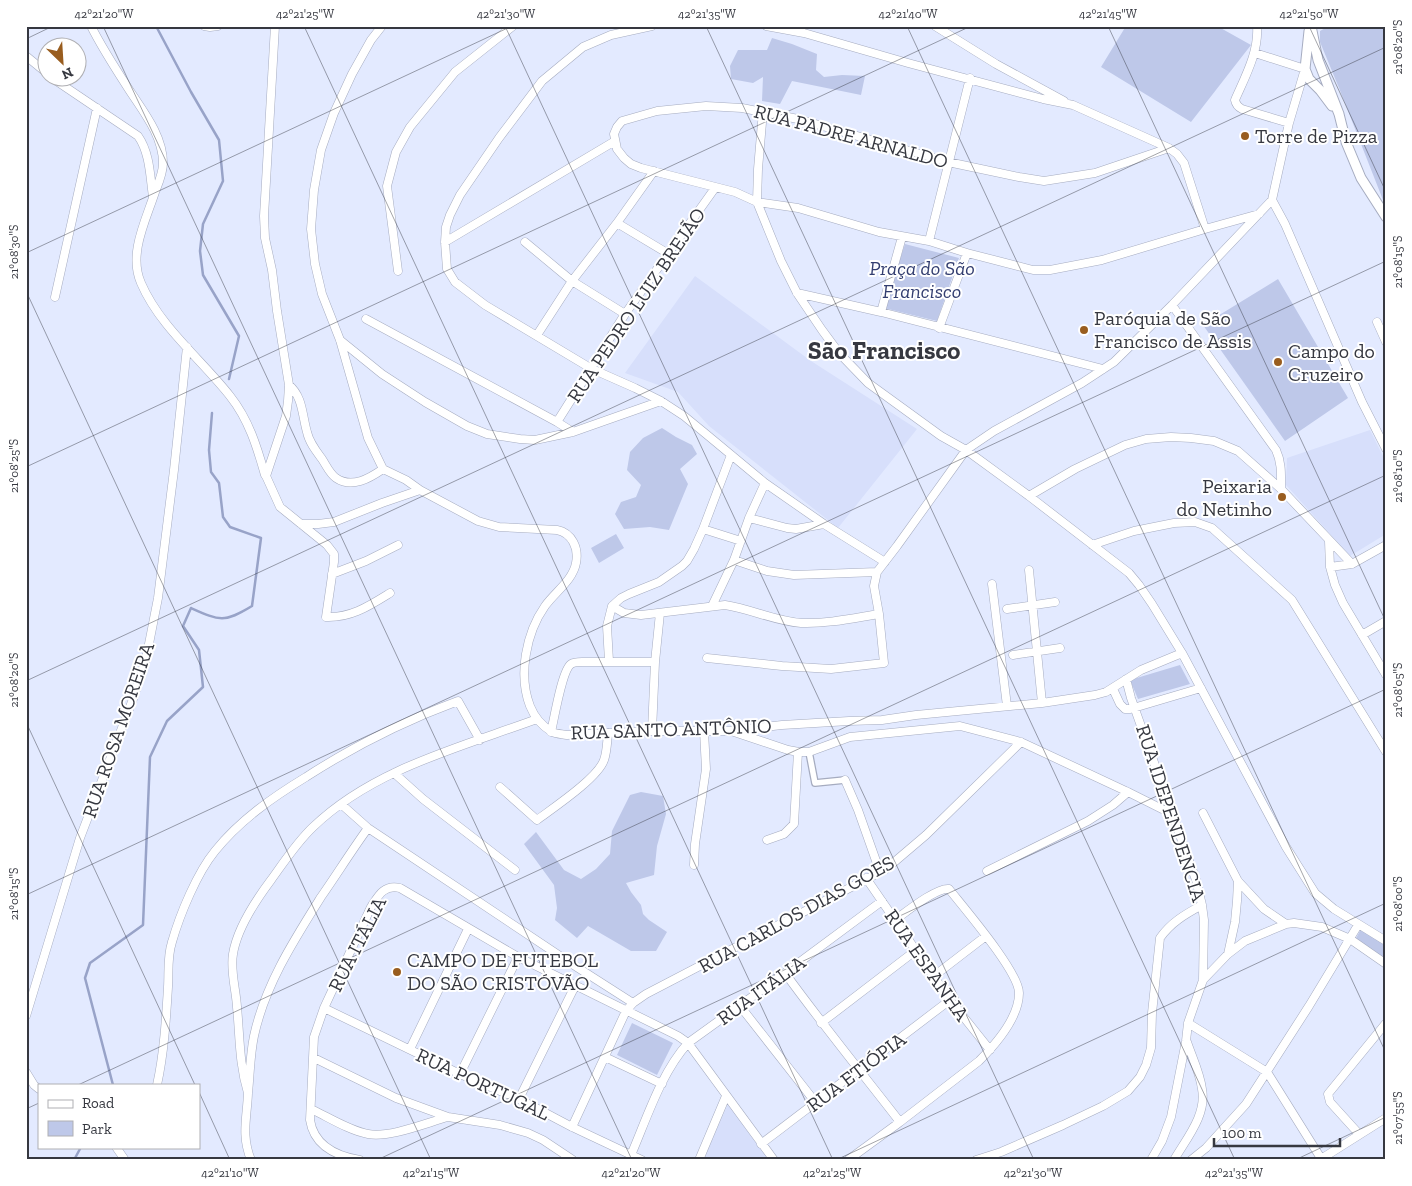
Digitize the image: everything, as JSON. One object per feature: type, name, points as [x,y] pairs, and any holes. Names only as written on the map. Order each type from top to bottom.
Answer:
[{"type":"street","points":[[91,26],[100,45],[152,127],[161,145],[163,163],[161,175],[136,251],[140,282],[164,321],[213,375],[242,414],[280,507],[332,550],[334,554],[326,617],[336,617],[361,611],[390,593]]},
{"type":"street","points":[[204,26],[210,28],[218,26]]},
{"type":"street","points":[[266,476],[286,416],[289,385],[264,216],[275,26]]},
{"type":"street","points":[[289,385],[298,396],[307,434],[313,446],[336,478],[346,482],[355,482],[368,479],[383,469],[368,438],[340,340],[322,294],[315,264],[311,229],[314,190],[322,150],[334,114],[352,74],[371,40],[382,26]]},
{"type":"street","points":[[398,271],[386,186],[396,152],[410,127],[455,72],[513,26]]},
{"type":"street","points":[[652,26],[611,35],[583,47],[542,81],[499,138],[460,195],[446,228],[447,269],[455,282],[485,305],[592,369],[661,401],[684,416],[765,483],[824,524],[885,562]]},
{"type":"street","points":[[766,26],[804,33],[908,63],[1043,99],[1073,105]]},
{"type":"street","points":[[935,26],[996,64],[1073,105],[1170,148],[1184,163],[1205,229]]},
{"type":"street","points":[[1257,26],[1258,39],[1236,100],[1238,106],[1242,109],[1289,123]]},
{"type":"street","points":[[1310,26],[1319,64],[1339,114],[1346,142],[1361,178],[1386,217]]},
{"type":"street","points":[[708,658],[831,669],[884,663],[880,614],[874,586],[877,572],[966,450],[980,439],[1082,383],[1114,362],[1172,305],[1272,200],[1289,123],[1305,69],[1310,26]]},
{"type":"street","points":[[1254,53],[1305,69],[1319,64]]},
{"type":"street","points":[[26,56],[38,66]]},
{"type":"street","points":[[1305,69],[1309,79],[1339,114]]},
{"type":"street","points":[[1298,89],[1309,79],[1323,74]]},
{"type":"street","points":[[929,241],[970,78]]},
{"type":"street","points":[[67,88],[138,136],[143,143],[149,167],[153,199]]},
{"type":"street","name":"RUA PADRE ARNALDO","points":[[615,141],[614,134],[622,121],[657,110],[706,106],[763,111],[798,119],[948,162],[1044,181],[1095,173],[1170,148]]},
{"type":"street","points":[[55,297],[98,108]]},
{"type":"street","points":[[763,111],[757,202],[797,293],[839,353],[868,383],[941,436],[966,450],[1129,573],[1139,585],[1182,653],[1290,854],[1315,893],[1334,909],[1386,941]]},
{"type":"street","points":[[445,242],[615,141],[617,149],[624,158],[636,166],[734,192],[757,202],[798,208],[879,232],[929,241],[1033,270],[1050,270],[1102,260],[1259,214]]},
{"type":"street","points":[[537,336],[572,281],[654,171]]},
{"type":"street","name":"RUA PEDRO LUIZ BREJÃO","points":[[557,422],[625,314],[715,188]]},
{"type":"street","points":[[1272,200],[1285,224],[1362,402],[1386,449]]},
{"type":"street","points":[[617,223],[667,254]]},
{"type":"street","points":[[881,312],[902,236]]},
{"type":"street","points":[[525,242],[572,281],[625,314]]},
{"type":"street","points":[[939,328],[967,253]]},
{"type":"street","points":[[797,293],[881,312],[1103,370]]},
{"type":"street","points":[[1172,305],[1276,450],[1280,457],[1281,489]]},
{"type":"street","points":[[366,319],[573,432]]},
{"type":"street","points":[[1377,322],[1386,342]]},
{"type":"street","points":[[340,340],[382,374],[425,402],[466,426],[487,434],[535,440],[573,432],[661,401]]},
{"type":"street","name":"RUA ROSA MOREIRA","points":[[26,1016],[80,838],[146,659],[158,598],[187,347]]},
{"type":"street","points":[[1029,496],[1075,469],[1125,445],[1146,439],[1171,437],[1214,441],[1238,451],[1281,489],[1352,564]]},
{"type":"street","points":[[609,661],[607,626],[612,606],[621,598],[659,582],[682,566],[694,549],[703,529],[731,455]]},
{"type":"street","name":"RUA SANTO ANTÔNIO","points":[[383,469],[478,521],[499,527],[564,531],[573,541],[576,551],[576,562],[573,572],[545,607],[536,623],[526,659],[524,680],[526,697],[538,719],[551,732],[567,735],[652,731],[704,731],[882,720],[916,714],[1042,703],[1095,695],[1113,689]]},
{"type":"street","points":[[712,606],[734,560],[749,518],[765,483]]},
{"type":"street","points":[[301,524],[334,522],[420,490]]},
{"type":"street","points":[[749,518],[796,529],[824,524]]},
{"type":"street","points":[[1092,545],[1134,531],[1174,523],[1195,522],[1212,528],[1292,600],[1386,752]]},
{"type":"street","points":[[703,529],[741,541]]},
{"type":"street","points":[[1329,541],[1330,567],[1335,586],[1386,676]]},
{"type":"street","points":[[332,574],[366,561],[398,545]]},
{"type":"street","points":[[1330,567],[1352,564],[1386,545]]},
{"type":"street","points":[[734,560],[766,570],[794,575],[877,572]]},
{"type":"street","points":[[1029,570],[1042,703]]},
{"type":"street","points":[[992,584],[1008,706]]},
{"type":"street","points":[[1007,609],[1055,602]]},
{"type":"street","points":[[612,606],[624,613],[632,614],[660,613],[725,605],[802,623],[827,622],[880,614]]},
{"type":"street","points":[[652,731],[655,662],[660,613]]},
{"type":"street","points":[[1362,635],[1386,621]]},
{"type":"street","points":[[1013,655],[1060,648]]},
{"type":"street","points":[[1182,653],[1126,678],[1113,689],[1120,704],[1125,709],[1136,708],[1201,688]]},
{"type":"street","points":[[551,732],[563,680],[569,665],[582,662],[609,661],[655,662]]},
{"type":"street","name":"RUA IDEPENDENCIA","points":[[1126,678],[1196,880],[1204,920],[1203,980]]},
{"type":"street","points":[[157,1084],[163,1054],[171,943],[189,896],[207,863],[222,844],[250,816],[288,788],[338,756],[427,712],[458,701],[480,740]]},
{"type":"street","points":[[248,1093],[241,1064],[237,1006],[232,970],[234,946],[259,896],[299,841],[314,825],[341,804],[374,783],[426,758],[538,719]]},
{"type":"street","points":[[765,742],[768,726]]},
{"type":"street","points":[[728,730],[798,752],[809,752],[850,738],[960,726],[1021,742],[1172,814]]},
{"type":"street","points":[[694,865],[695,844],[706,769],[704,731]]},
{"type":"street","points":[[500,787],[537,820],[600,769],[604,761],[608,733]]},
{"type":"street","name":"RUA CARLOS DIAS GOES","points":[[572,1127],[626,1011],[633,1003],[646,994],[892,865],[926,835],[1021,742]]},
{"type":"street","points":[[767,840],[784,834],[794,824],[798,752]]},
{"type":"street","points":[[809,752],[815,783],[845,780],[880,872]]},
{"type":"street","points":[[394,773],[423,799],[515,870]]},
{"type":"street","points":[[987,872],[1088,821],[1113,805],[1128,792]]},
{"type":"street","points":[[341,804],[368,828],[633,1003]]},
{"type":"street","points":[[1202,814],[1238,881],[1264,910],[1286,924]]},
{"type":"street","points":[[251,1160],[245,1142],[250,1063],[254,1036],[263,1006],[276,974],[294,939],[368,828]]},
{"type":"street","name":"RUA ESPANHA","points":[[866,878],[950,1000],[990,1050]]},
{"type":"street","points":[[1228,954],[1235,922],[1238,881]]},
{"type":"street","name":"RUA ITÁLIA","points":[[360,1160],[348,1158],[334,1152],[316,1138],[311,1130],[314,1038],[324,1008],[371,908],[384,889],[393,886],[400,888],[518,957],[678,1036],[688,1043],[882,901]]},
{"type":"street","points":[[848,1160],[979,1061],[1007,1029],[1016,1008],[1019,994],[1015,978],[986,936],[949,889],[946,888],[936,892],[895,920]]},
{"type":"street","points":[[976,1160],[1001,1152],[1063,1125],[1103,1106],[1128,1091],[1140,1077],[1146,1065],[1150,1048],[1160,938],[1166,928],[1202,905]]},
{"type":"street","points":[[1151,1160],[1162,1141],[1170,1117],[1188,1023],[1203,980],[1228,954],[1245,941],[1286,924],[1294,923],[1322,927],[1350,939],[1386,964]]},
{"type":"street","points":[[1191,1160],[1206,1148],[1246,1104],[1358,925]]},
{"type":"street","points":[[410,1050],[468,929]]},
{"type":"street","points":[[934,976],[986,936]]},
{"type":"street","points":[[821,1023],[915,950]]},
{"type":"street","points":[[460,1074],[518,957]]},
{"type":"street","points":[[785,973],[821,1023],[900,1122]]},
{"type":"street","points":[[519,1099],[575,986]]},
{"type":"street","name":"RUA ETIÓPIA","points":[[761,1144],[950,1000]]},
{"type":"street","points":[[740,1006],[816,1103]]},
{"type":"street","name":"RUA PORTUGAL","points":[[324,1008],[460,1074],[519,1099],[572,1127],[642,1160]]},
{"type":"street","points":[[1188,1023],[1267,1072],[1322,1159],[1386,1118]]},
{"type":"street","points":[[1359,1134],[1328,1098],[1328,1094],[1386,1023]]},
{"type":"street","points":[[1174,1160],[1200,1115],[1203,1103],[1202,1090],[1186,1041]]},
{"type":"street","points":[[631,1155],[662,1084],[673,1063],[688,1043],[774,1160]]},
{"type":"street","points":[[605,1057],[662,1084]]},
{"type":"street","points":[[314,1058],[396,1098],[448,1117],[500,1125],[528,1133],[543,1140],[573,1160]]},
{"type":"street","points":[[26,1072],[33,1087]]},
{"type":"street","points":[[699,1160],[726,1096]]},
{"type":"street","points":[[311,1109],[357,1131],[369,1134],[398,1131],[448,1117]]},
{"type":"shaded area","points":[[695,276],[811,361],[917,429],[838,528],[709,426],[678,392],[625,373]]},
{"type":"shaded area","points":[[1370,430],[1386,462],[1386,534],[1350,556],[1286,485],[1287,458]]},
{"type":"shaded area","points":[[728,1104],[769,1160],[703,1160]]},
{"type":"green space","points":[[1126,26],[1217,26],[1251,45],[1191,122],[1101,67]]},
{"type":"green space","points":[[1329,26],[1386,26],[1386,190],[1383,200],[1320,42],[1320,31]]},
{"type":"green space","points":[[772,38],[817,54],[816,70],[824,77],[842,75],[865,76],[861,95],[792,81],[780,104],[762,101],[763,77],[753,83],[731,79],[730,66],[738,50],[767,50]]},
{"type":"green space","name":"Praça do São Francisco","points":[[905,244],[959,258],[937,321],[884,308]]},
{"type":"green space","name":"Campo do Cruzeiro","points":[[1278,279],[1348,398],[1285,441],[1203,325]]},
{"type":"green space","points":[[662,428],[692,445],[697,454],[680,469],[688,484],[669,530],[650,527],[624,529],[615,514],[621,502],[636,497],[641,485],[627,470],[630,452],[643,438]]},
{"type":"green space","points":[[616,534],[624,548],[599,563],[591,548]]},
{"type":"green space","points":[[1180,665],[1190,684],[1138,699],[1130,680]]},
{"type":"green space","points":[[641,792],[663,796],[666,814],[657,846],[654,875],[626,883],[641,905],[643,914],[667,932],[656,951],[631,951],[588,926],[577,938],[555,920],[557,908],[554,885],[524,844],[536,832],[564,870],[581,879],[596,869],[610,854],[612,831],[630,795]]},
{"type":"green space","points":[[1361,929],[1386,945],[1386,961],[1355,940]]},
{"type":"green space","points":[[632,1023],[673,1043],[657,1075],[617,1055]]},
{"type":"waterway","points":[[156,26],[219,140],[223,181],[203,224],[200,251],[203,275],[239,336],[229,379]]},
{"type":"waterway","points":[[113,1084],[85,978],[90,963],[143,925],[150,757],[167,721],[203,687],[199,650],[183,626],[191,608],[216,618],[228,618],[252,606],[261,538],[230,527],[223,517],[219,483],[211,472],[209,450],[212,413]]},
{"type":"waterway","points":[[74,1160],[80,1148]]},
{"type":"place","name":"Torre de Pizza","points":[[1245,136]]},
{"type":"place","name":"Paróquia de São Francisco de Assis","points":[[1084,330]]},
{"type":"place","name":"Campo do Cruzeiro","points":[[1278,362]]},
{"type":"place","name":"Peixaria do Netinho","points":[[1282,497]]},
{"type":"place","name":"CAMPO DE FUTEBOL DO SÃO CRISTÓVÃO","points":[[397,972]]},
{"type":"district","name":"São Francisco","points":[[884,350]]}]
